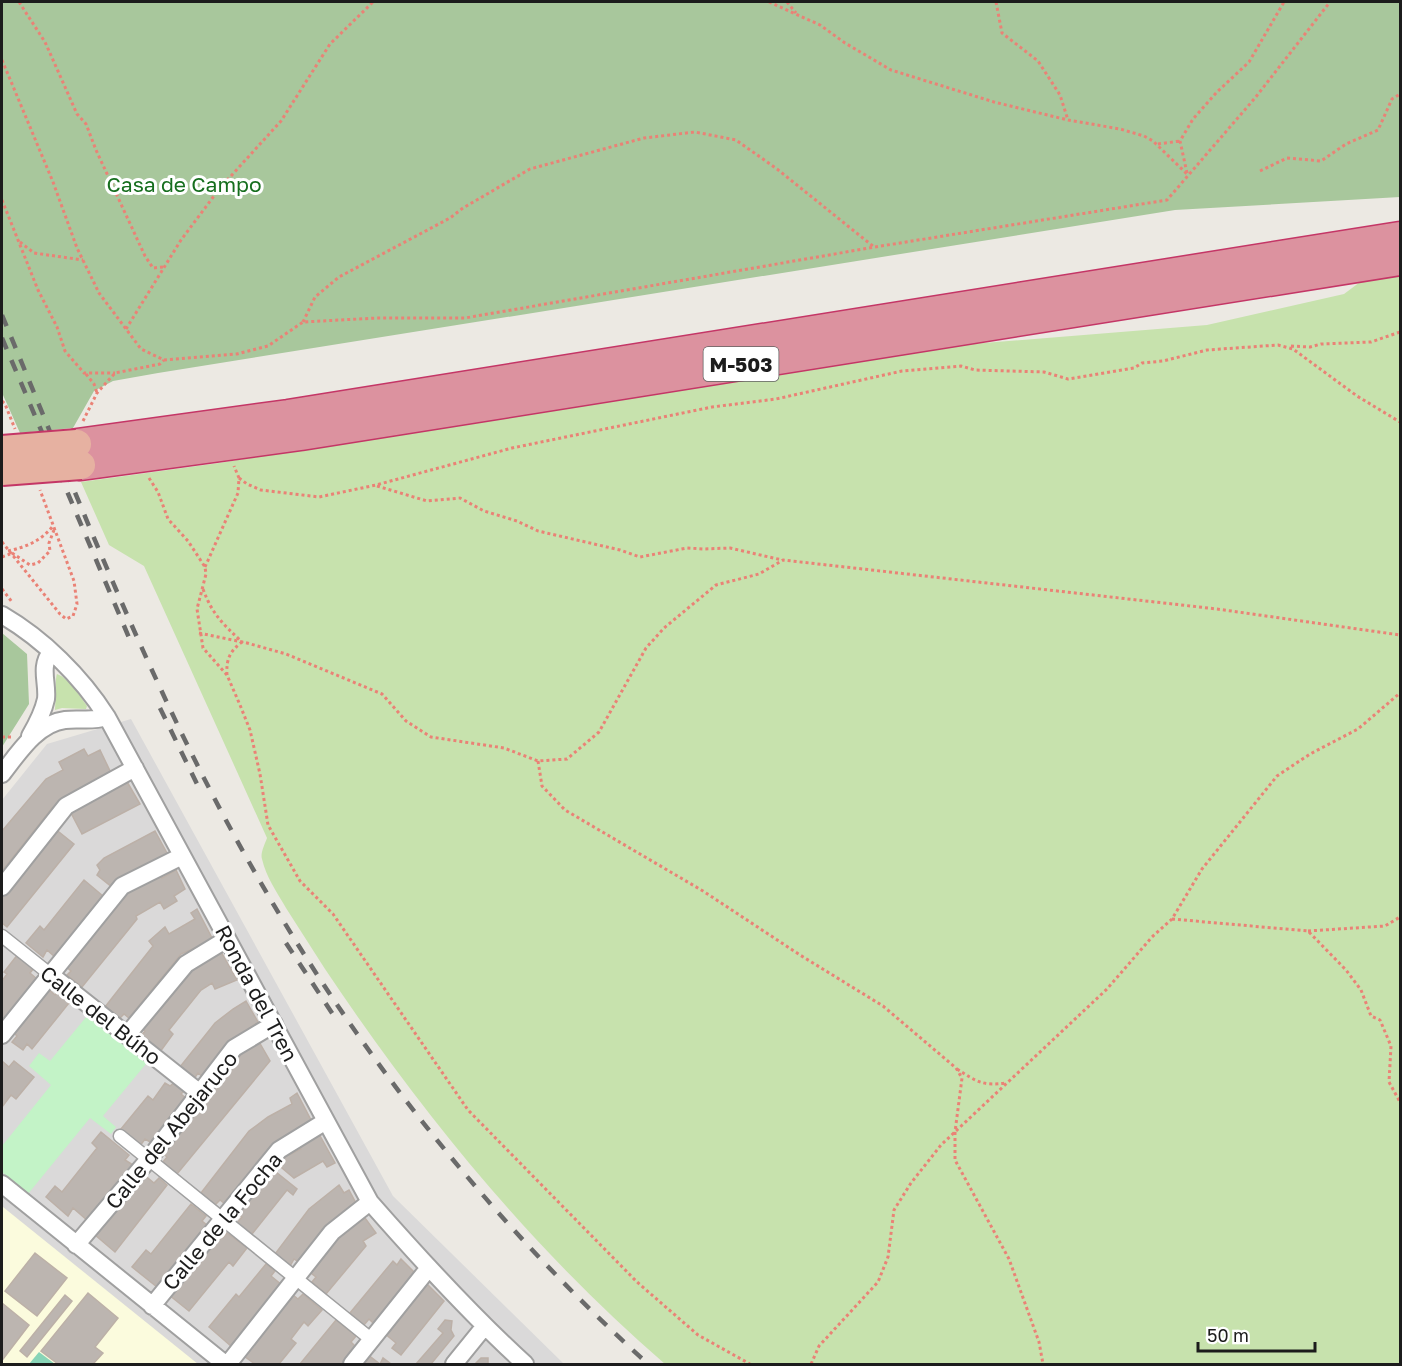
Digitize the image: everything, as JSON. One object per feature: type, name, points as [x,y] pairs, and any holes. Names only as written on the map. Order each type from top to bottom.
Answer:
[{"type":"highway","name":"M-503","points":[[2,471],[80,444],[288,415],[1401,237]]},
{"type":"highway","name":"M-503","points":[[9,441],[80,444],[301,435],[1401,260]]},
{"type":"street","name":"Ronda del Tren","points":[[6,608],[85,685],[107,717],[370,1202],[428,1269],[484,1327],[525,1365]]},
{"type":"street","points":[[22,749],[44,709],[46,689],[44,666],[51,652]]},
{"type":"street","points":[[2,774],[41,730],[58,721],[89,721],[107,717]]},
{"type":"street","points":[[2,887],[66,806],[135,768]]},
{"type":"street","points":[[2,1035],[123,886],[182,856]]},
{"type":"street","name":"Calle del Búho","points":[[2,936],[200,1093]]},
{"type":"street","points":[[127,1035],[186,964],[227,939]]},
{"type":"street","name":"Calle del Abejaruco","points":[[76,1245],[149,1159],[234,1048],[274,1024]]},
{"type":"street","name":"Calle de la Focha","points":[[152,1306],[279,1150],[326,1121]]},
{"type":"street","points":[[120,1136],[372,1340]]},
{"type":"street","points":[[2,1184],[226,1365],[332,1232],[370,1202]]},
{"type":"street","points":[[352,1365],[428,1269]]},
{"type":"street","points":[[454,1365],[484,1327]]},
{"type":"path","points":[[19,2],[45,42],[77,114],[86,124],[145,256],[153,268],[165,267]]},
{"type":"path","points":[[126,330],[181,240],[220,188],[281,121],[330,44],[373,2]]},
{"type":"path","points":[[769,2],[820,25],[845,43],[891,70],[994,102],[1144,136],[1156,144],[1188,175]]},
{"type":"path","points":[[787,2],[797,14]]},
{"type":"path","points":[[996,2],[1002,33],[1038,61],[1060,95],[1068,120]]},
{"type":"path","points":[[1188,175],[1180,141],[1193,119],[1217,92],[1249,62],[1284,2]]},
{"type":"path","points":[[303,322],[377,318],[465,318],[874,247],[1167,200],[1255,98],[1330,2]]},
{"type":"path","points":[[2,60],[83,260],[99,293],[141,349],[164,360],[237,354],[268,346],[303,322],[315,297],[339,277],[450,218],[530,169],[644,138],[695,132],[736,140],[777,169],[874,247]]},
{"type":"path","points":[[1260,171],[1287,158],[1321,161],[1346,144],[1378,130],[1392,99],[1401,94]]},
{"type":"path","points":[[1156,144],[1165,145],[1180,141]]},
{"type":"path","points":[[2,200],[65,351],[94,384],[97,393]]},
{"type":"path","points":[[18,241],[34,253],[83,260]]},
{"type":"path","points":[[239,478],[261,490],[319,497],[376,485],[512,448],[711,408],[776,399],[902,371],[961,366],[975,370],[1044,372],[1068,379],[1134,368],[1142,363],[1163,361],[1207,350],[1278,345],[1310,347],[1321,344],[1371,342],[1401,332]]},
{"type":"path","points":[[1287,346],[1357,396],[1401,422]]},
{"type":"path","points":[[84,373],[115,373],[160,364],[164,360]]},
{"type":"path","points":[[80,444],[97,393],[115,373]]},
{"type":"path","points":[[2,401],[5,404],[9,441]]},
{"type":"path","points":[[205,567],[238,493],[239,478],[231,461]]},
{"type":"path","points":[[145,471],[158,492],[168,519],[192,546],[205,567],[206,574],[197,609],[199,633],[203,648],[227,675]]},
{"type":"path","points":[[2,542],[60,614],[66,619],[69,618],[74,613],[77,604],[77,593],[38,484]]},
{"type":"path","points":[[376,485],[427,501],[459,498],[484,511],[538,531],[620,550],[640,557],[687,548],[730,548],[783,560],[1217,609],[1401,635]]},
{"type":"path","points":[[9,552],[30,565],[38,563],[50,551],[49,543],[54,527]]},
{"type":"path","points":[[2,557],[37,540],[54,527]]},
{"type":"path","points":[[199,633],[286,654],[382,694],[406,721],[431,737],[504,748],[538,761],[567,759],[600,732],[646,648],[664,627],[716,585],[759,574],[783,560]]},
{"type":"path","points":[[202,587],[215,614],[242,642]]},
{"type":"path","points":[[2,590],[6,608]]},
{"type":"path","points":[[242,642],[233,648],[226,661],[227,675],[250,730],[268,825],[300,881],[333,914],[468,1110],[637,1282],[698,1335],[750,1365]]},
{"type":"path","points":[[811,1365],[819,1346],[878,1282],[888,1257],[894,1210],[941,1145],[1107,989],[1152,937],[1172,919],[1202,869],[1277,776],[1310,754],[1358,729],[1401,693]]},
{"type":"path","points":[[538,761],[542,786],[565,810],[703,891],[883,1006],[956,1068],[977,1082],[988,1085],[1008,1082]]},
{"type":"path","points":[[1172,919],[1308,931],[1385,926],[1401,917]]},
{"type":"path","points":[[1308,931],[1346,970],[1361,990],[1371,1016],[1380,1020],[1391,1046],[1389,1082],[1401,1102]]},
{"type":"path","points":[[956,1068],[962,1078],[955,1132],[955,1160],[1009,1259],[1039,1342],[1043,1365]]},
{"type":"shaded area","points":[[131,719],[393,1196],[564,1364],[2,1364],[2,800],[47,744]]},
{"type":"shaded area","points":[[3,1207],[198,1364],[2,1364]]},
{"type":"green space","name":"Casa de Campo","points":[[2,2],[1400,2],[1400,197],[1175,210],[158,373],[113,381],[94,391],[73,428],[20,433],[2,395]]},
{"type":"green space","points":[[1400,276],[1400,1364],[665,1364],[570,1275],[482,1178],[400,1076],[325,969],[266,872],[262,851],[267,838],[144,566],[109,545],[81,482],[219,463],[947,346],[1207,325],[1344,294],[1360,282]]},
{"type":"green space","points":[[2,633],[27,654],[29,704],[2,747]]},
{"type":"green space","points":[[57,674],[74,688],[87,706],[86,709],[55,710]]},
{"type":"green space","points":[[91,1011],[150,1059],[103,1116],[116,1127],[111,1134],[90,1118],[28,1194],[2,1172],[2,1146],[51,1085],[29,1066],[39,1053],[50,1061]]},
{"type":"green space","points":[[39,1352],[55,1364],[29,1364]]},
{"type":"building","points":[[84,749],[88,756],[100,750],[111,773],[65,798],[52,808],[2,871],[2,831],[46,779],[63,770],[59,762]]},
{"type":"building","points":[[126,780],[140,804],[82,834],[70,811]]},
{"type":"building","points":[[54,828],[74,844],[7,927],[2,923],[2,893]]},
{"type":"building","points":[[155,831],[168,855],[112,887],[97,875],[100,870],[97,865],[104,858]]},
{"type":"building","points":[[176,870],[185,889],[174,896],[177,901],[164,909],[160,902],[136,916],[137,919],[82,987],[67,975],[71,971],[65,966],[122,895],[161,873],[162,878]]},
{"type":"building","points":[[84,880],[103,896],[56,958],[47,950],[43,957],[26,943],[40,926],[44,930]]},
{"type":"building","points":[[197,909],[213,940],[181,954],[129,1018],[124,1014],[119,1019],[105,1007],[153,946],[149,941],[165,927],[169,934],[195,919],[191,913]]},
{"type":"building","points":[[220,950],[237,980],[215,989],[212,983],[201,990],[169,1030],[173,1034],[160,1052],[141,1036],[145,1031],[139,1026],[190,971],[202,965],[201,961]]},
{"type":"building","points":[[18,954],[34,968],[30,973],[37,979],[2,1023],[2,981],[7,974],[4,972]]},
{"type":"building","points":[[47,988],[55,995],[60,989],[73,998],[32,1049],[27,1044],[23,1050],[12,1042],[17,1036],[13,1032]]},
{"type":"building","points":[[246,1001],[258,1022],[234,1039],[204,1078],[198,1073],[194,1079],[180,1067],[215,1023]]},
{"type":"building","points":[[258,1040],[270,1061],[177,1174],[163,1162],[167,1157],[161,1152],[247,1047]]},
{"type":"building","points":[[2,1061],[9,1067],[14,1061],[34,1077],[16,1099],[11,1095],[2,1107]]},
{"type":"building","points":[[175,1082],[185,1090],[181,1094],[187,1099],[152,1143],[145,1139],[140,1146],[121,1129],[148,1096],[153,1100],[165,1083],[170,1086]]},
{"type":"building","points":[[297,1093],[312,1122],[279,1140],[225,1204],[220,1200],[215,1205],[201,1193],[249,1131],[292,1104],[290,1098]]},
{"type":"building","points":[[101,1132],[129,1155],[125,1160],[133,1165],[88,1221],[73,1208],[68,1216],[46,1197],[55,1186],[62,1192],[97,1148],[92,1143]]},
{"type":"building","points":[[319,1134],[335,1163],[327,1167],[323,1161],[294,1178],[276,1163],[287,1152],[289,1155],[301,1149],[299,1145]]},
{"type":"building","points":[[271,1168],[297,1189],[293,1195],[287,1190],[252,1234],[237,1223],[242,1217],[237,1213]]},
{"type":"building","points":[[143,1174],[154,1183],[159,1178],[167,1185],[115,1252],[95,1235]]},
{"type":"building","points":[[339,1185],[344,1193],[349,1190],[357,1205],[300,1263],[294,1259],[290,1266],[275,1254],[309,1209]]},
{"type":"building","points":[[191,1204],[206,1216],[202,1221],[207,1225],[157,1287],[132,1267],[146,1250],[151,1254]]},
{"type":"building","points":[[365,1218],[376,1233],[363,1241],[366,1246],[326,1294],[312,1282],[316,1277],[311,1273],[341,1234]]},
{"type":"building","points":[[227,1233],[247,1248],[233,1266],[229,1262],[189,1311],[169,1295],[219,1234],[223,1238]]},
{"type":"building","points":[[35,1253],[67,1278],[37,1316],[5,1291]]},
{"type":"building","points":[[401,1259],[415,1273],[374,1324],[369,1319],[364,1325],[350,1313],[393,1261],[397,1265]]},
{"type":"building","points":[[266,1264],[275,1271],[271,1276],[282,1285],[232,1347],[209,1327],[236,1294],[239,1297]]},
{"type":"building","points":[[427,1284],[444,1301],[401,1355],[392,1348],[396,1343],[384,1333]]},
{"type":"building","points":[[88,1293],[118,1318],[95,1347],[103,1353],[93,1364],[58,1364],[41,1351]]},
{"type":"building","points":[[303,1294],[322,1310],[308,1326],[304,1322],[291,1339],[296,1343],[279,1364],[255,1364],[244,1356],[293,1295],[298,1299]]},
{"type":"building","points":[[65,1295],[72,1301],[27,1357],[20,1351]]},
{"type":"building","points":[[2,1303],[29,1325],[3,1359],[2,1358]]},
{"type":"building","points":[[336,1320],[356,1336],[351,1342],[356,1347],[342,1364],[300,1364]]},
{"type":"building","points":[[445,1320],[452,1321],[451,1330],[454,1336],[431,1364],[416,1364],[443,1333],[438,1329]]},
{"type":"building","points":[[367,1354],[380,1364],[359,1364]]},
{"type":"building","points":[[383,1358],[391,1364],[380,1364]]},
{"type":"building","points":[[481,1358],[488,1358],[488,1364],[475,1364]]},
{"type":"railway","points":[[2,315],[148,661],[213,796],[290,931],[333,999],[379,1065],[428,1129],[533,1251],[648,1364]]},
{"type":"railway","points":[[2,338],[133,647]]},
{"type":"railway","points":[[160,708],[198,786]]},
{"type":"railway","points":[[286,943],[334,1016]]}]
